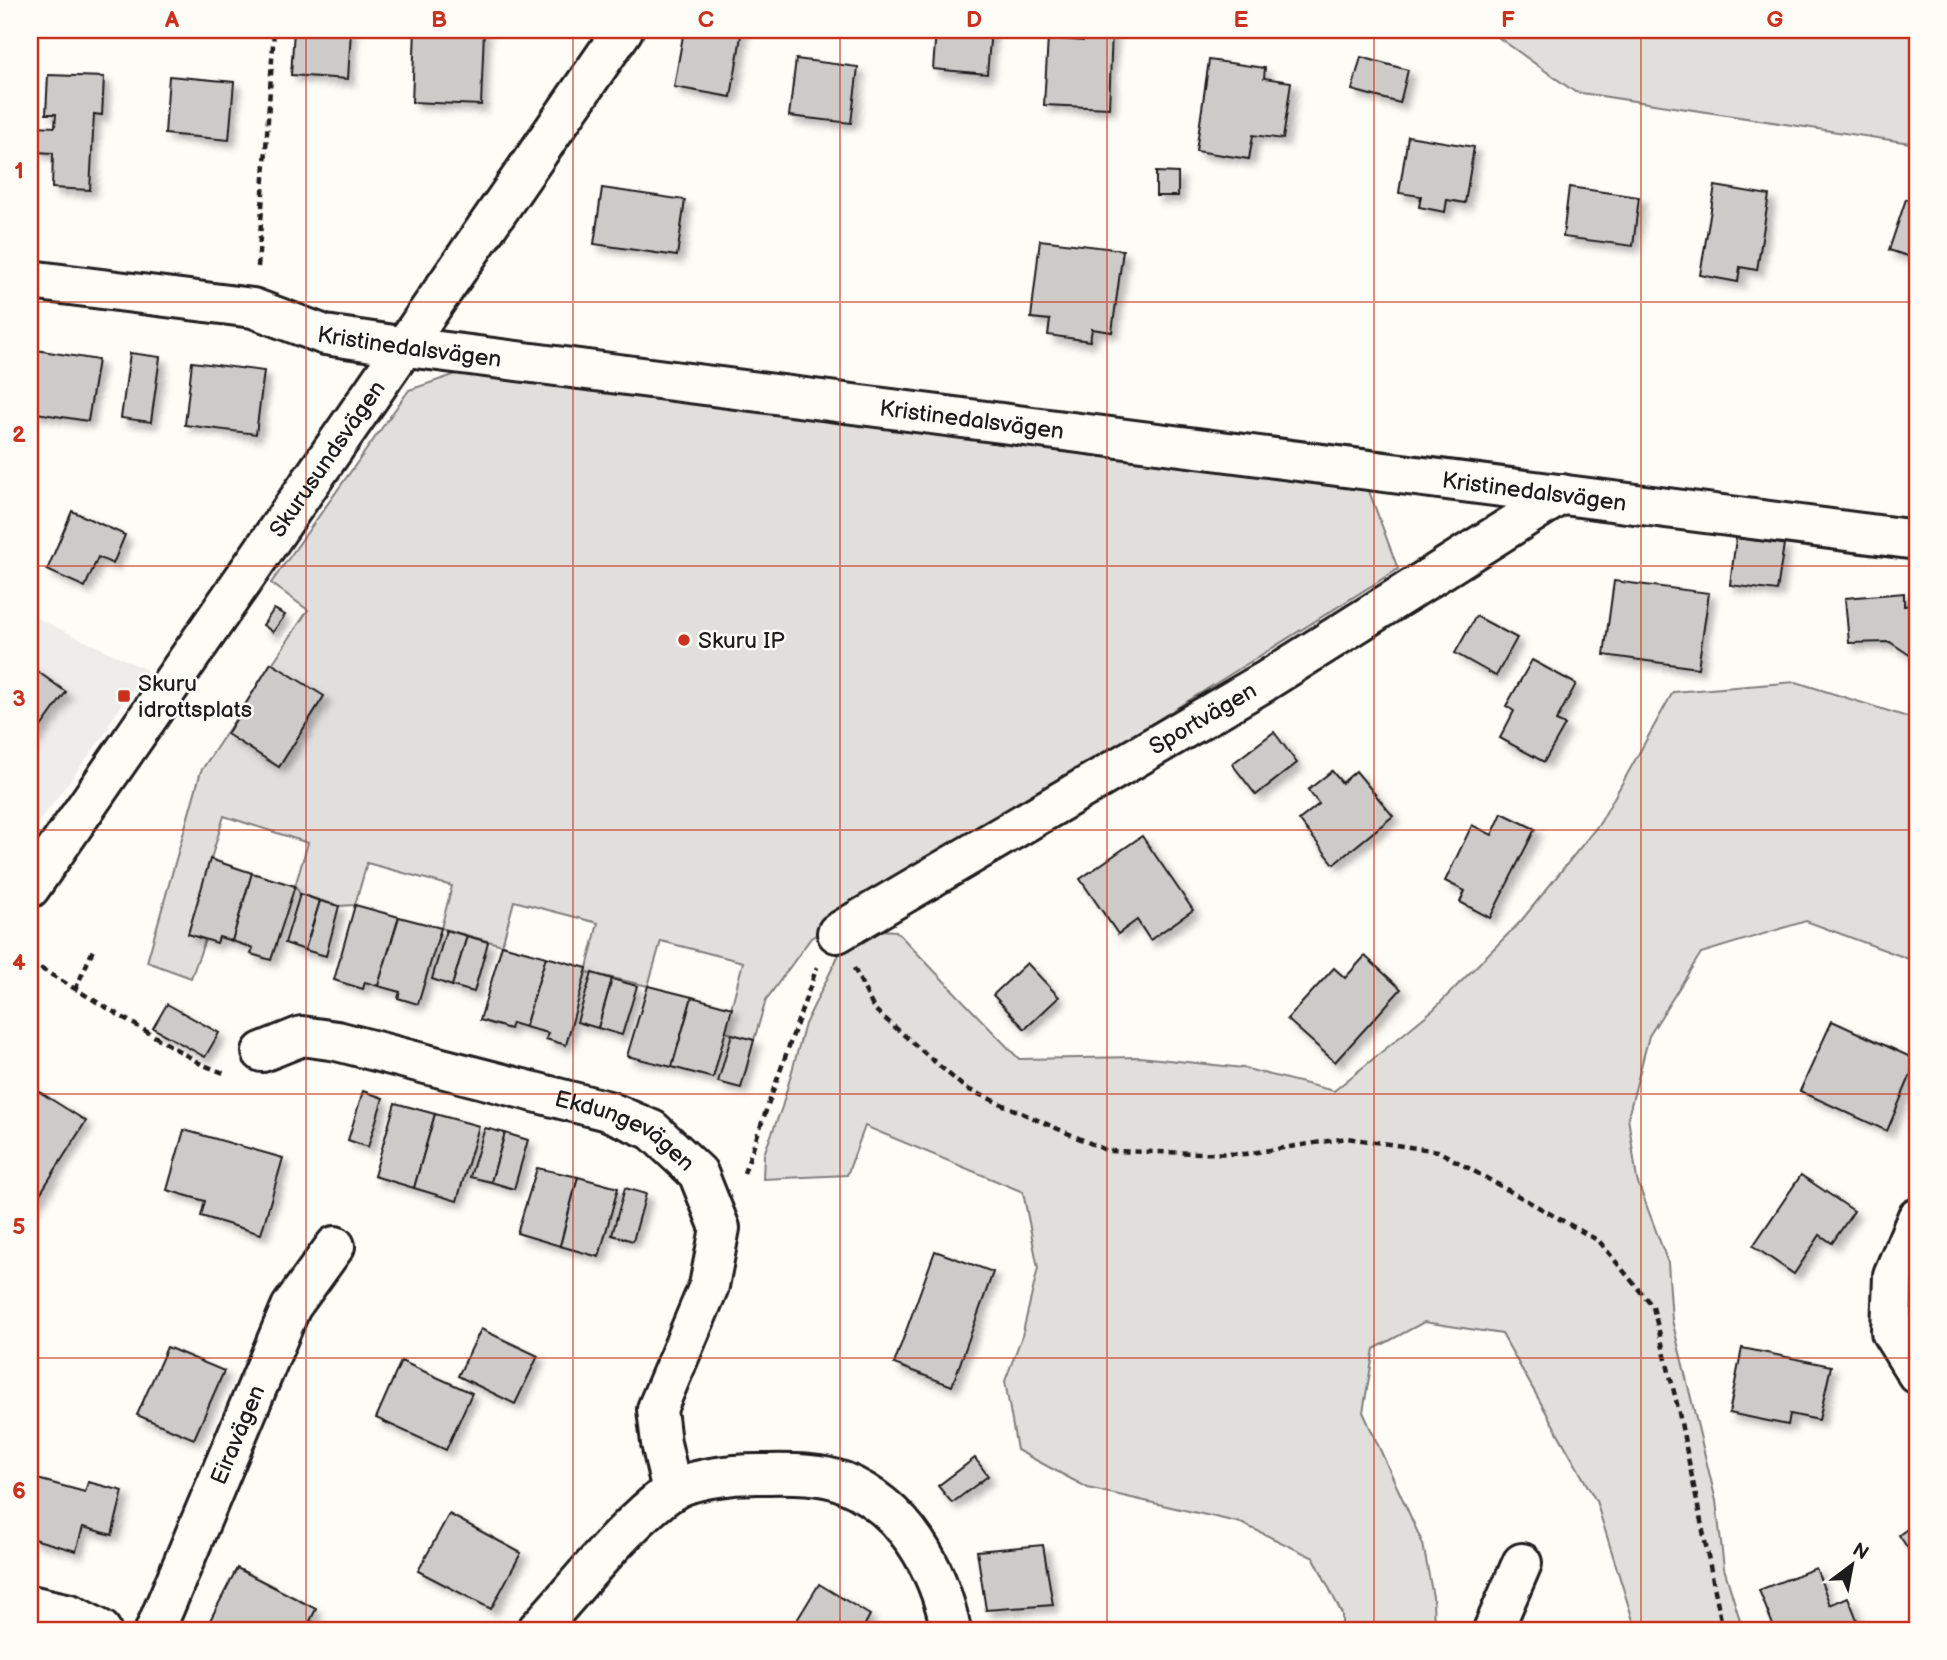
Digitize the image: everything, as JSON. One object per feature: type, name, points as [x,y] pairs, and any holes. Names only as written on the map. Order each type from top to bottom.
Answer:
[{"type":"street","name":"Skurusundsvägen","points":[[30,888],[130,739],[225,610],[407,347],[623,30]]},
{"type":"street","name":"Kristinedalsvägen","points":[[30,280],[253,307],[325,335],[407,347],[1917,540]]},
{"type":"street","name":"Sportvägen","points":[[836,933],[1264,682],[1562,494]]},
{"type":"street","name":"Ekdungevägen","points":[[262,1052],[302,1036],[337,1041],[608,1111],[652,1130],[698,1173],[718,1216],[720,1228],[709,1286],[657,1409],[661,1443],[672,1491]]},
{"type":"street","points":[[1917,1218],[1893,1275],[1891,1332],[1917,1374]]},
{"type":"street","name":"Eiravägen","points":[[155,1630],[291,1307],[335,1246]]},
{"type":"street","points":[[537,1630],[622,1538],[672,1491],[729,1474],[792,1474],[842,1482],[894,1514],[932,1565],[951,1630]]},
{"type":"street","points":[[1493,1630],[1522,1563]]},
{"type":"street","points":[[30,1605],[70,1614],[101,1630]]},
{"type":"path","points":[[261,247],[274,30]]},
{"type":"path","points":[[718,1216],[729,1206],[740,1187],[822,953],[836,933],[874,1009],[965,1088],[1108,1151],[1245,1154],[1347,1138],[1438,1151],[1599,1241],[1653,1307],[1678,1408],[1723,1630]]},
{"type":"path","points":[[75,990],[93,950]]},
{"type":"path","points":[[30,962],[201,1064],[244,1081],[262,1052]]},
{"type":"shaded area","points":[[1488,30],[1917,30],[1917,144],[1575,92]]},
{"type":"shaded area","points":[[462,372],[914,432],[1366,483],[1398,569],[811,938],[766,1000],[754,1040],[725,1032],[743,962],[661,941],[648,986],[586,972],[598,923],[514,901],[502,945],[441,928],[452,886],[367,863],[355,905],[339,906],[300,894],[295,886],[308,843],[224,816],[188,934],[205,940],[191,978],[147,962],[201,771],[308,610],[271,583],[409,390]]},
{"type":"shaded area","points":[[30,615],[147,670],[108,725],[110,727],[30,834]]},
{"type":"shaded area","points":[[1796,682],[1917,720],[1917,962],[1806,921],[1701,953],[1649,1036],[1628,1117],[1637,1180],[1668,1263],[1672,1320],[1716,1501],[1724,1568],[1743,1630],[1636,1630],[1596,1501],[1502,1334],[1424,1322],[1374,1349],[1363,1412],[1423,1544],[1433,1597],[1434,1630],[1342,1630],[1342,1614],[1314,1558],[1241,1523],[1088,1488],[1017,1450],[1005,1381],[1022,1336],[1038,1268],[1023,1192],[865,1126],[847,1175],[763,1179],[764,1154],[782,1107],[805,1024],[843,946],[863,929],[896,931],[1019,1059],[1140,1057],[1243,1068],[1334,1091],[1434,1009],[1521,921],[1600,823],[1673,692]]},
{"type":"building","points":[[294,30],[351,30],[348,79],[291,75]]},
{"type":"building","points":[[415,30],[484,30],[481,105],[412,102]]},
{"type":"building","points":[[684,30],[742,30],[731,97],[674,87]]},
{"type":"building","points":[[936,30],[991,30],[987,74],[933,69]]},
{"type":"building","points":[[1083,30],[1112,30],[1109,108],[1044,105],[1048,38],[1083,41]]},
{"type":"building","points":[[1361,57],[1408,70],[1400,103],[1352,90]]},
{"type":"building","points":[[796,59],[858,67],[851,123],[789,116]]},
{"type":"building","points":[[1209,60],[1265,68],[1264,78],[1291,82],[1283,139],[1253,135],[1249,159],[1196,151]]},
{"type":"building","points":[[48,75],[104,77],[102,115],[94,114],[90,190],[52,188],[53,153],[36,152],[37,126],[55,127],[56,114],[46,114]]},
{"type":"building","points":[[169,76],[234,82],[229,140],[165,134]]},
{"type":"building","points":[[1408,136],[1474,147],[1465,203],[1447,200],[1445,212],[1419,207],[1421,196],[1399,193]]},
{"type":"building","points":[[1156,172],[1178,173],[1178,196],[1156,196]]},
{"type":"building","points":[[1715,186],[1769,195],[1757,270],[1740,267],[1738,282],[1700,275]]},
{"type":"building","points":[[1569,187],[1639,197],[1633,246],[1563,237]]},
{"type":"building","points":[[602,188],[685,200],[677,256],[594,244]]},
{"type":"building","points":[[1906,199],[1917,203],[1917,259],[1889,250]]},
{"type":"building","points":[[1040,240],[1123,250],[1112,332],[1092,329],[1090,341],[1048,335],[1050,320],[1031,318]]},
{"type":"building","points":[[30,349],[98,360],[88,421],[30,412]]},
{"type":"building","points":[[130,353],[160,357],[151,422],[121,418]]},
{"type":"building","points":[[192,362],[264,371],[256,434],[185,425]]},
{"type":"building","points":[[72,511],[125,535],[113,564],[98,557],[85,587],[47,570]]},
{"type":"building","points":[[1736,538],[1784,544],[1777,591],[1730,585]]},
{"type":"building","points":[[1614,581],[1709,593],[1698,668],[1604,655]]},
{"type":"building","points":[[1904,593],[1904,606],[1917,604],[1917,660],[1890,642],[1849,643],[1845,598]]},
{"type":"building","points":[[274,609],[285,615],[273,632],[263,625]]},
{"type":"building","points":[[1476,616],[1517,638],[1496,676],[1455,653]]},
{"type":"building","points":[[1532,660],[1576,684],[1556,721],[1565,725],[1544,762],[1500,738],[1514,711],[1506,706]]},
{"type":"building","points":[[271,663],[324,696],[279,767],[227,734]]},
{"type":"building","points":[[30,666],[66,692],[30,742]]},
{"type":"building","points":[[1274,732],[1297,763],[1256,795],[1232,764]]},
{"type":"building","points":[[1332,771],[1342,783],[1356,771],[1393,816],[1334,864],[1299,820],[1319,804],[1308,790]]},
{"type":"building","points":[[1502,813],[1535,829],[1490,918],[1460,902],[1465,891],[1445,881],[1472,825],[1492,835]]},
{"type":"building","points":[[1142,836],[1193,910],[1150,940],[1137,920],[1118,934],[1080,879]]},
{"type":"building","points":[[210,859],[252,873],[232,941],[219,937],[217,943],[188,934]]},
{"type":"building","points":[[252,873],[295,886],[271,960],[251,954],[253,948],[232,941]]},
{"type":"building","points":[[300,894],[320,901],[305,950],[285,943]]},
{"type":"building","points":[[320,901],[339,906],[326,956],[305,950]]},
{"type":"building","points":[[355,905],[399,917],[378,986],[365,982],[363,989],[334,980]]},
{"type":"building","points":[[399,917],[441,928],[418,1004],[398,998],[400,992],[378,986]]},
{"type":"building","points":[[446,930],[467,936],[452,986],[432,979]]},
{"type":"building","points":[[467,936],[488,942],[474,992],[452,986]]},
{"type":"building","points":[[502,945],[546,957],[525,1027],[512,1023],[510,1029],[480,1020]]},
{"type":"building","points":[[1365,956],[1401,989],[1335,1062],[1287,1019],[1334,968],[1345,978]]},
{"type":"building","points":[[546,957],[587,968],[566,1045],[546,1039],[548,1033],[525,1027]]},
{"type":"building","points":[[1027,963],[1059,997],[1025,1029],[993,995]]},
{"type":"building","points":[[592,973],[612,979],[598,1028],[577,1022]]},
{"type":"building","points":[[612,979],[637,986],[622,1035],[598,1028]]},
{"type":"building","points":[[648,986],[692,997],[672,1067],[627,1056]]},
{"type":"building","points":[[692,997],[732,1008],[713,1078],[672,1067]]},
{"type":"building","points":[[167,1004],[219,1033],[205,1057],[153,1028]]},
{"type":"building","points":[[1832,1021],[1917,1060],[1887,1131],[1800,1091]]},
{"type":"building","points":[[732,1034],[754,1040],[741,1088],[718,1082]]},
{"type":"building","points":[[30,1086],[86,1121],[31,1208],[30,1208]]},
{"type":"building","points":[[363,1091],[383,1098],[368,1147],[348,1140]]},
{"type":"building","points":[[395,1103],[435,1114],[414,1188],[374,1176]]},
{"type":"building","points":[[435,1114],[479,1126],[457,1201],[414,1188]]},
{"type":"building","points":[[485,1128],[505,1133],[491,1182],[470,1177]]},
{"type":"building","points":[[184,1130],[283,1158],[261,1234],[201,1216],[205,1201],[167,1190]]},
{"type":"building","points":[[505,1133],[528,1140],[514,1189],[491,1182]]},
{"type":"building","points":[[537,1168],[578,1177],[560,1246],[517,1233]]},
{"type":"building","points":[[1801,1175],[1854,1211],[1832,1243],[1820,1235],[1794,1274],[1753,1246]]},
{"type":"building","points":[[578,1177],[618,1188],[599,1257],[560,1246]]},
{"type":"building","points":[[625,1188],[646,1194],[633,1241],[612,1235]]},
{"type":"building","points":[[935,1251],[993,1272],[952,1386],[894,1364]]},
{"type":"building","points":[[481,1329],[538,1356],[515,1404],[458,1376]]},
{"type":"building","points":[[167,1347],[224,1371],[194,1439],[137,1415]]},
{"type":"building","points":[[1742,1348],[1831,1366],[1819,1420],[1790,1414],[1788,1425],[1729,1413]]},
{"type":"building","points":[[401,1361],[472,1393],[446,1450],[376,1418]]},
{"type":"building","points":[[975,1458],[988,1476],[952,1503],[938,1486]]},
{"type":"building","points":[[30,1477],[85,1492],[88,1482],[123,1491],[112,1535],[83,1527],[76,1551],[30,1538]]},
{"type":"building","points":[[449,1514],[521,1553],[491,1609],[418,1571]]},
{"type":"building","points":[[1917,1522],[1917,1562],[1899,1535]]},
{"type":"building","points":[[1043,1545],[1053,1605],[986,1610],[977,1551]]},
{"type":"building","points":[[237,1568],[316,1609],[310,1621],[328,1630],[216,1630],[207,1626]]},
{"type":"building","points":[[1816,1568],[1830,1605],[1848,1597],[1861,1630],[1775,1630],[1759,1590]]},
{"type":"building","points":[[819,1584],[870,1615],[862,1630],[791,1630]]},
{"type":"place","name":"Skuru IP","points":[[684,640]]},
{"type":"place","name":"Skuru idrottsplats","points":[[124,696]]}]
